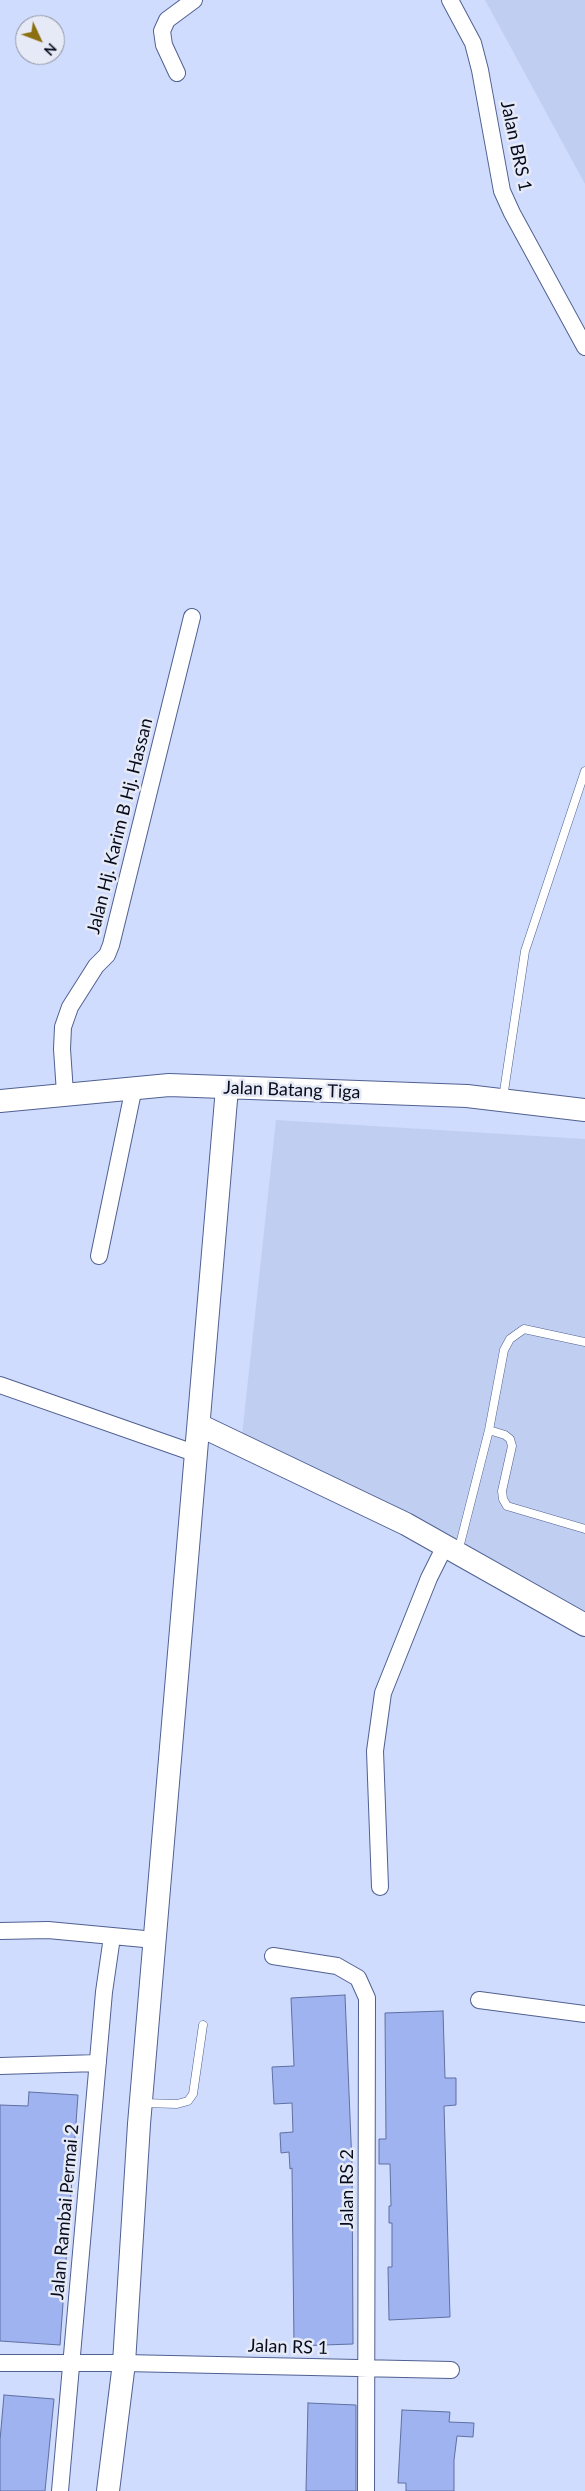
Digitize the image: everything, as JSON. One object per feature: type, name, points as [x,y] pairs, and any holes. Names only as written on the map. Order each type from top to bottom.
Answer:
[{"type":"street","points":[[177,74],[164,45],[162,31],[167,20],[194,0]]},
{"type":"street","name":"Jalan BRS 1","points":[[450,0],[473,43],[502,191],[512,213],[585,347]]},
{"type":"street","name":"Jalan Hj. Karim B Hj. Hassan","points":[[65,1093],[62,1049],[64,1027],[70,1007],[96,966],[107,955],[111,945],[192,617]]},
{"type":"street","name":"Jalan Batang Tiga","points":[[0,1101],[65,1093],[169,1085],[227,1088],[266,1087],[467,1096],[585,1110]]},
{"type":"street","points":[[99,1256],[134,1088]]},
{"type":"street","points":[[108,2491],[124,2363],[141,2103],[227,1088]]},
{"type":"street","points":[[0,1385],[197,1454]]},
{"type":"street","points":[[199,1425],[406,1524],[585,1625]]},
{"type":"street","points":[[380,1887],[376,1751],[383,1693],[428,1578],[451,1550]]},
{"type":"street","points":[[0,1931],[48,1930],[155,1940]]},
{"type":"street","name":"Jalan Rambai Permai 2","points":[[60,2491],[104,1992],[112,1937]]},
{"type":"street","name":"Jalan RS 2","points":[[273,1956],[337,1966],[358,1978],[367,1998],[366,2491]]},
{"type":"street","points":[[479,2000],[585,2014]]},
{"type":"street","points":[[0,2066],[98,2063]]},
{"type":"street","name":"Jalan RS 1","points":[[0,2363],[72,2362],[451,2370]]},
{"type":"lane","points":[[503,1100],[526,951],[585,771]]},
{"type":"lane","points":[[451,1550],[488,1430],[504,1350],[510,1339],[524,1329],[585,1342]]},
{"type":"lane","points":[[488,1430],[505,1435],[510,1439],[512,1446],[502,1490],[503,1499],[507,1506],[585,1529]]},
{"type":"lane","points":[[141,2103],[177,2104],[188,2101],[193,2094],[203,2025]]},
{"type":"shaded area","points":[[485,0],[585,0],[585,184]]},
{"type":"shaded area","points":[[276,1120],[585,1139],[585,1625],[241,1445]]},
{"type":"building","points":[[345,1995],[352,2165],[353,2344],[294,2346],[292,2168],[290,2169],[289,2152],[281,2153],[280,2133],[293,2132],[292,2103],[274,2104],[272,2067],[294,2066],[291,1998]]},
{"type":"building","points":[[443,2011],[445,2078],[456,2078],[456,2105],[444,2106],[450,2317],[389,2320],[388,2267],[392,2267],[392,2223],[389,2223],[389,2206],[391,2206],[390,2164],[379,2164],[379,2139],[386,2139],[385,2013]]},
{"type":"building","points":[[29,2092],[78,2095],[60,2345],[0,2341],[0,2105],[28,2106]]},
{"type":"building","points":[[4,2395],[54,2399],[45,2491],[0,2491],[0,2440]]},
{"type":"building","points":[[308,2403],[356,2405],[356,2491],[306,2491]]},
{"type":"building","points":[[402,2410],[450,2412],[449,2422],[474,2423],[473,2437],[457,2436],[454,2460],[454,2491],[406,2491],[406,2483],[398,2483]]}]
